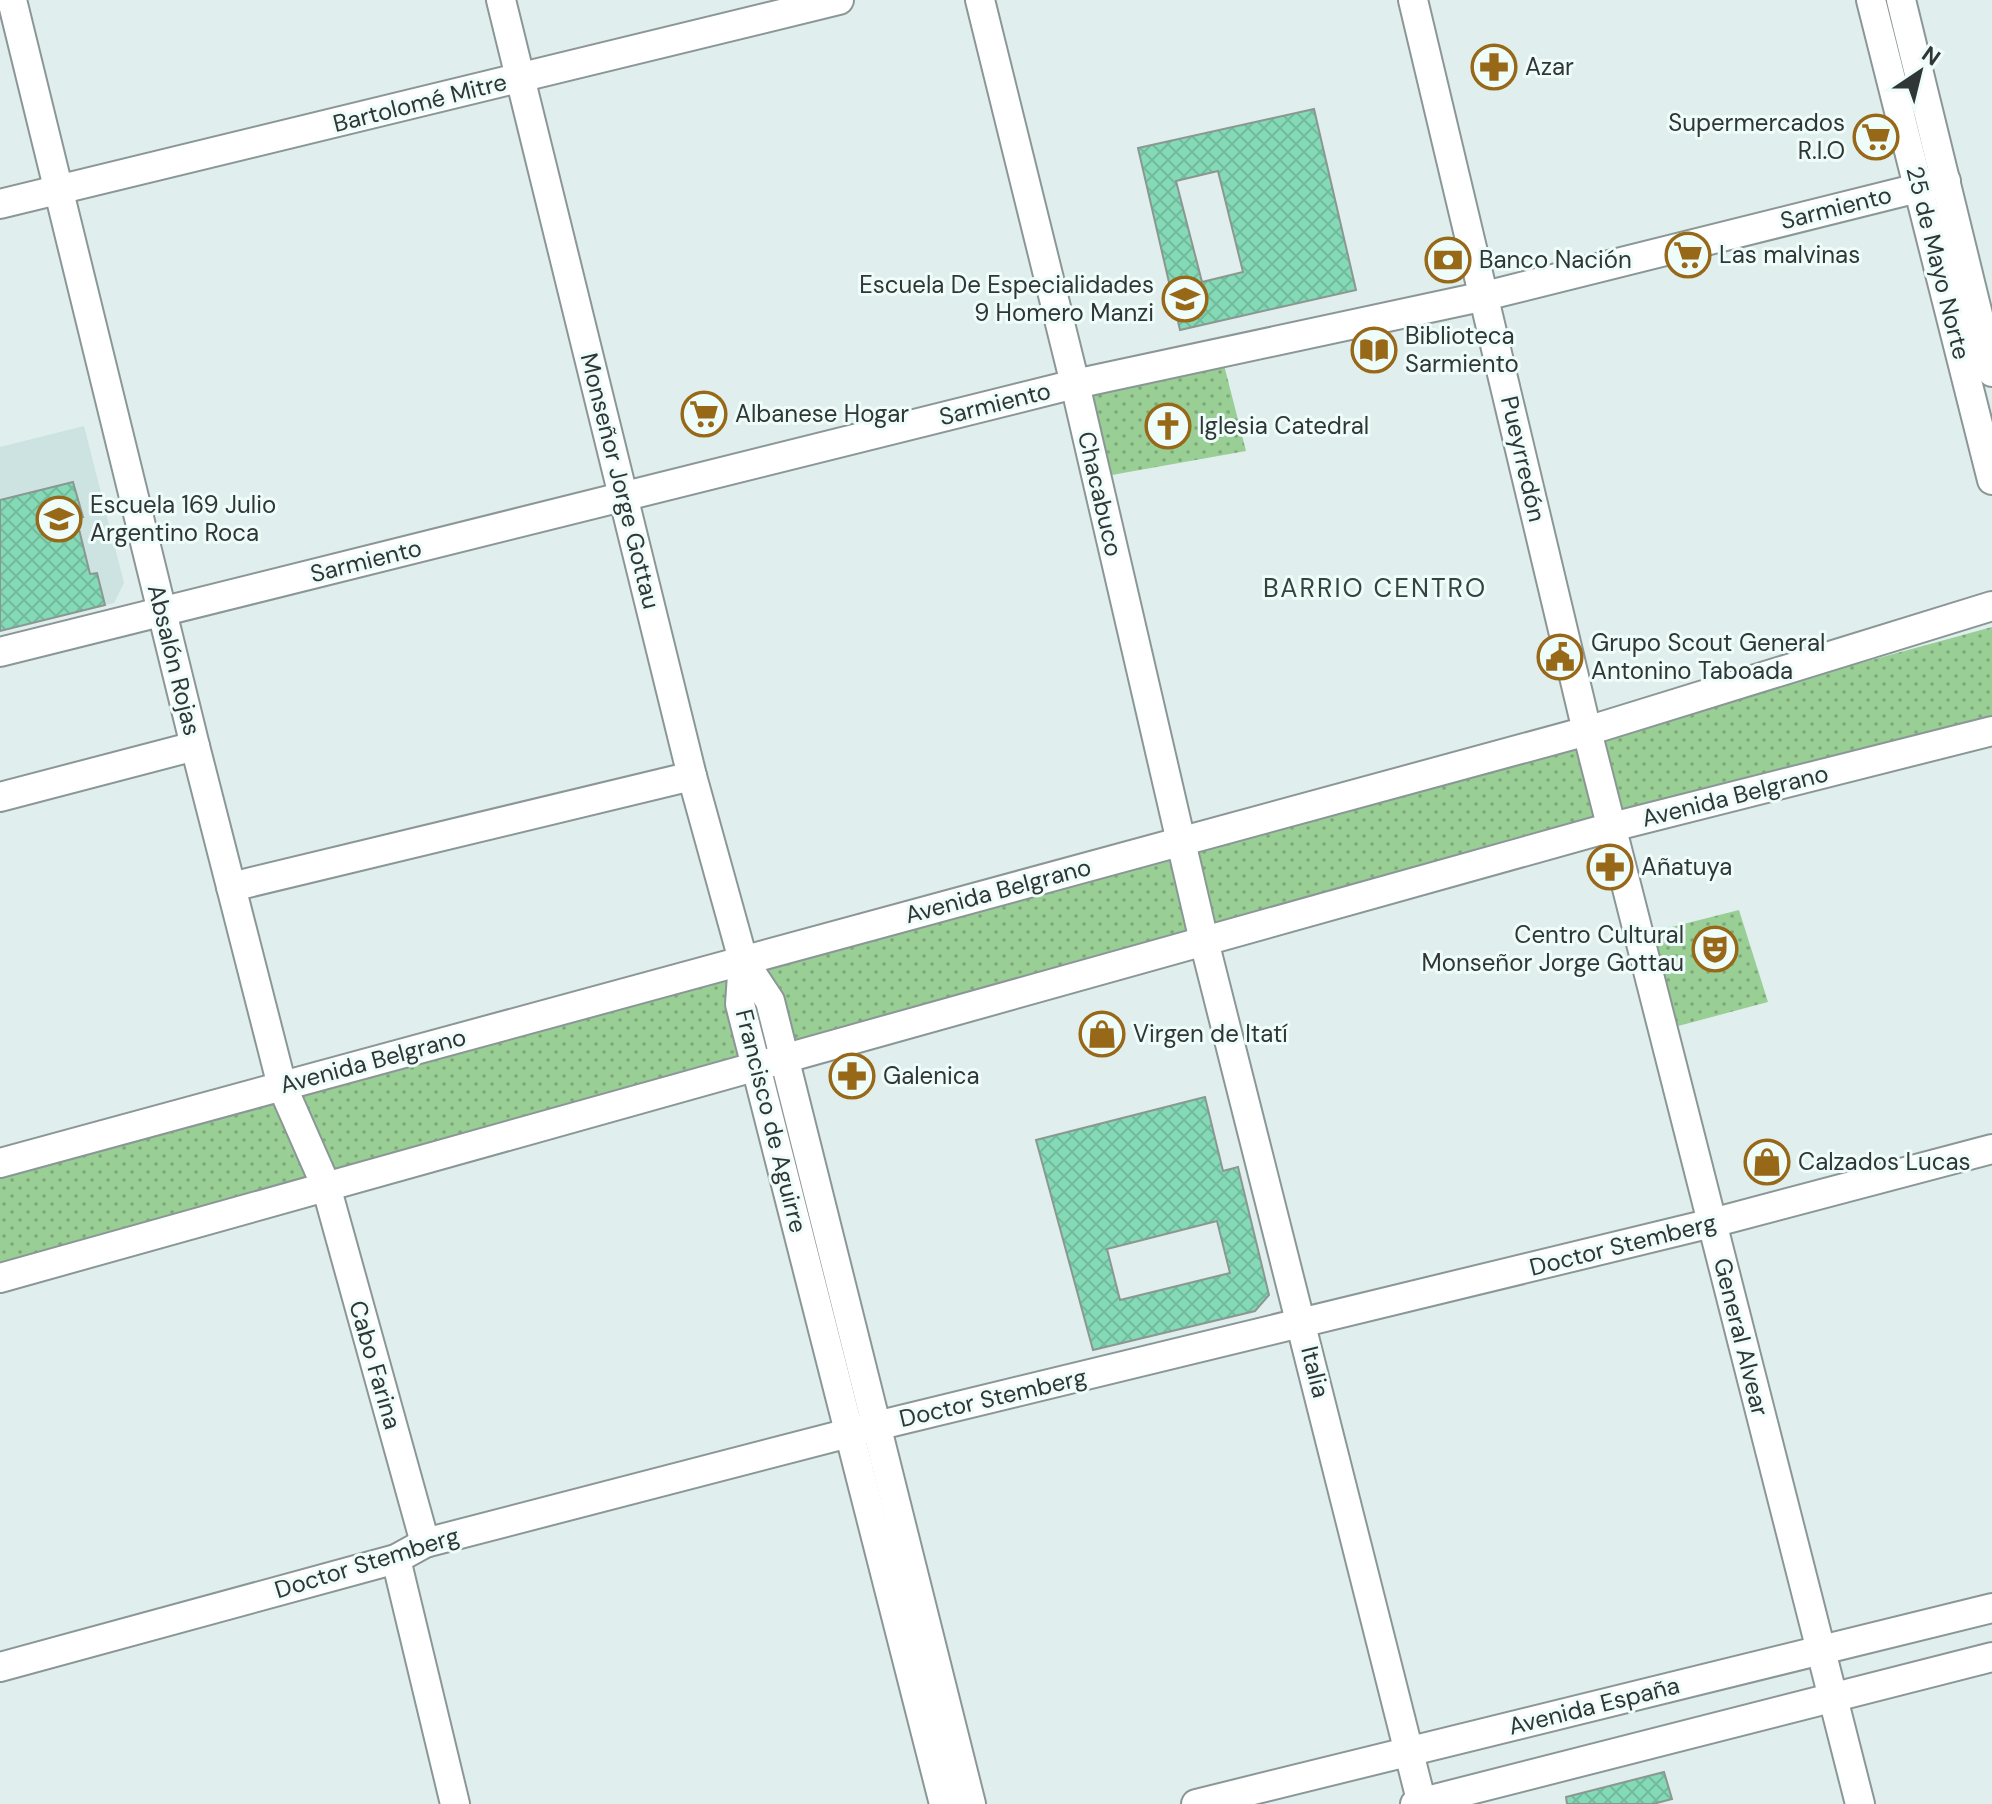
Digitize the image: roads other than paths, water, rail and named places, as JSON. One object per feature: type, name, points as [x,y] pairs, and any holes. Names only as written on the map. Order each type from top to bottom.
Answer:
[{"type":"street","name":"Absalón Rojas","points":[[12,0],[282,1086]]},
{"type":"street","name":"Monseñor Jorge Gottau","points":[[501,0],[692,776],[743,960]]},
{"type":"street","name":"Bartolomé Mitre","points":[[0,204],[839,0]]},
{"type":"street","name":"Chacabuco","points":[[980,0],[1075,384],[1204,941]]},
{"type":"street","name":"Pueyrredón","points":[[1413,0],[1587,731]]},
{"type":"street","name":"25 de Mayo Norte","points":[[1871,0],[1992,372]]},
{"type":"street","name":"25 de Mayo Norte","points":[[1901,0],[1933,184],[1992,480]]},
{"type":"street","name":"Sarmiento","points":[[0,652],[1075,384],[1485,296],[1933,184]]},
{"type":"street","name":"Avenida Belgrano","points":[[0,1163],[1587,731],[1992,606]]},
{"type":"street","name":"General Alvear","points":[[1587,731],[1860,1804]]},
{"type":"street","name":"Avenida Belgrano","points":[[0,1278],[1612,827],[1992,731]]},
{"type":"street","points":[[0,797],[195,746]]},
{"type":"street","points":[[231,887],[692,776]]},
{"type":"street","name":"Italia","points":[[1204,941],[1303,1323],[1410,1751],[1420,1803]]},
{"type":"street","name":"Francisco de Aguirre","points":[[743,960],[770,1001],[784,1059],[944,1804]]},
{"type":"street","name":"Francisco de Aguirre","points":[[743,960],[740,1004],[756,1067],[971,1804]]},
{"type":"street","name":"Cabo Farina","points":[[282,1086],[326,1186],[425,1543]]},
{"type":"street","name":"Doctor Stemberg","points":[[0,1667],[396,1559],[425,1543],[863,1429],[1712,1223],[1992,1149]]},
{"type":"street","points":[[396,1559],[455,1804]]},
{"type":"street","name":"Avenida España","points":[[1196,1804],[1992,1608]]},
{"type":"street","name":"Avenida España","points":[[1420,1803],[1992,1657]]},
{"type":"place","name":"Azar","points":[[1494,67]]},
{"type":"place","name":"Supermercados R.I.O","points":[[1876,137]]},
{"type":"place","name":"Las malvinas","points":[[1688,255]]},
{"type":"place","name":"Banco Nación","points":[[1448,260]]},
{"type":"place","name":"Escuela De Especialidades 9 Homero Manzi","points":[[1185,299]]},
{"type":"place","name":"Biblioteca Sarmiento","points":[[1374,350]]},
{"type":"place","name":"Albanese Hogar","points":[[704,414]]},
{"type":"place","name":"Iglesia Catedral","points":[[1168,426]]},
{"type":"place","name":"Escuela 169 Julio Argentino Roca","points":[[59,519]]},
{"type":"place","name":"Grupo Scout General Antonino Taboada","points":[[1560,657]]},
{"type":"place","name":"Añatuya","points":[[1610,867]]},
{"type":"place","name":"Centro Cultural Monseñor Jorge Gottau","points":[[1715,949]]},
{"type":"place","name":"Virgen de Itatí","points":[[1102,1034]]},
{"type":"place","name":"Galenica","points":[[852,1076]]},
{"type":"place","name":"Calzados Lucas","points":[[1767,1162]]},
{"type":"district","name":"BARRIO CENTRO","points":[[1375,588]]}]
